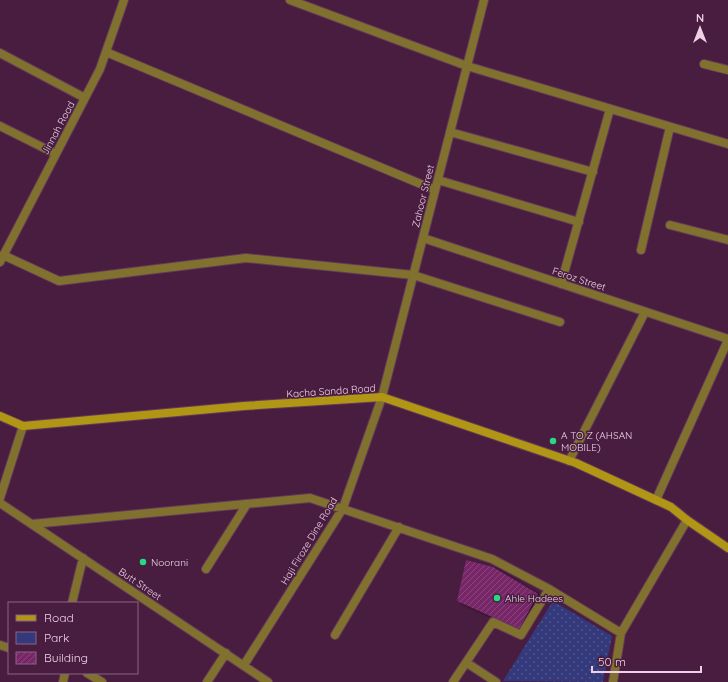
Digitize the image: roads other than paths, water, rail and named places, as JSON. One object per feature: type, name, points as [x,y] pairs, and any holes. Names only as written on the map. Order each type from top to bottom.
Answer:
[{"type":"main road","name":"Kacha Sanda Road","points":[[0,416],[23,426],[244,406],[382,398],[569,461],[671,507],[687,520],[728,548]]},
{"type":"street","name":"Jinnah Road","points":[[2,258],[100,69],[124,0]]},
{"type":"street","points":[[290,0],[467,66],[728,144]]},
{"type":"street","name":"Zahoor Street","points":[[382,398],[484,0]]},
{"type":"street","points":[[106,52],[435,190]]},
{"type":"street","points":[[0,53],[85,98]]},
{"type":"street","points":[[704,64],[728,70]]},
{"type":"street","points":[[562,284],[610,109]]},
{"type":"street","points":[[0,126],[56,154]]},
{"type":"street","points":[[641,250],[670,127]]},
{"type":"street","points":[[450,132],[593,172]]},
{"type":"street","points":[[438,180],[579,222]]},
{"type":"street","points":[[670,225],[728,240]]},
{"type":"street","name":"Feroz Street","points":[[423,238],[728,340]]},
{"type":"street","points":[[2,258],[59,281],[246,258],[413,275],[560,322]]},
{"type":"street","points":[[569,461],[645,312]]},
{"type":"street","points":[[656,500],[728,340]]},
{"type":"street","name":"Haji Firoze Dine Road","points":[[244,665],[343,508],[382,398]]},
{"type":"street","points":[[0,498],[23,426]]},
{"type":"street","points":[[32,524],[310,498],[492,559],[549,589],[621,633]]},
{"type":"street","name":"Butt Street","points":[[0,503],[268,682]]},
{"type":"street","points":[[206,569],[247,504]]},
{"type":"street","points":[[613,682],[621,633],[687,520]]},
{"type":"street","points":[[335,635],[399,527]]},
{"type":"street","points":[[72,602],[83,558]]},
{"type":"street","points":[[453,682],[493,622],[521,635],[549,589]]},
{"type":"street","points":[[207,682],[226,653]]},
{"type":"street","points":[[467,663],[496,682]]},
{"type":"street","points":[[89,674],[102,682]]},
{"type":"place","name":"A TO Z (AHSAN MOBILE)","points":[[553,441]]},
{"type":"place","name":"Noorani","points":[[143,562]]},
{"type":"place","name":"Ahle Hadees","points":[[497,598]]}]
